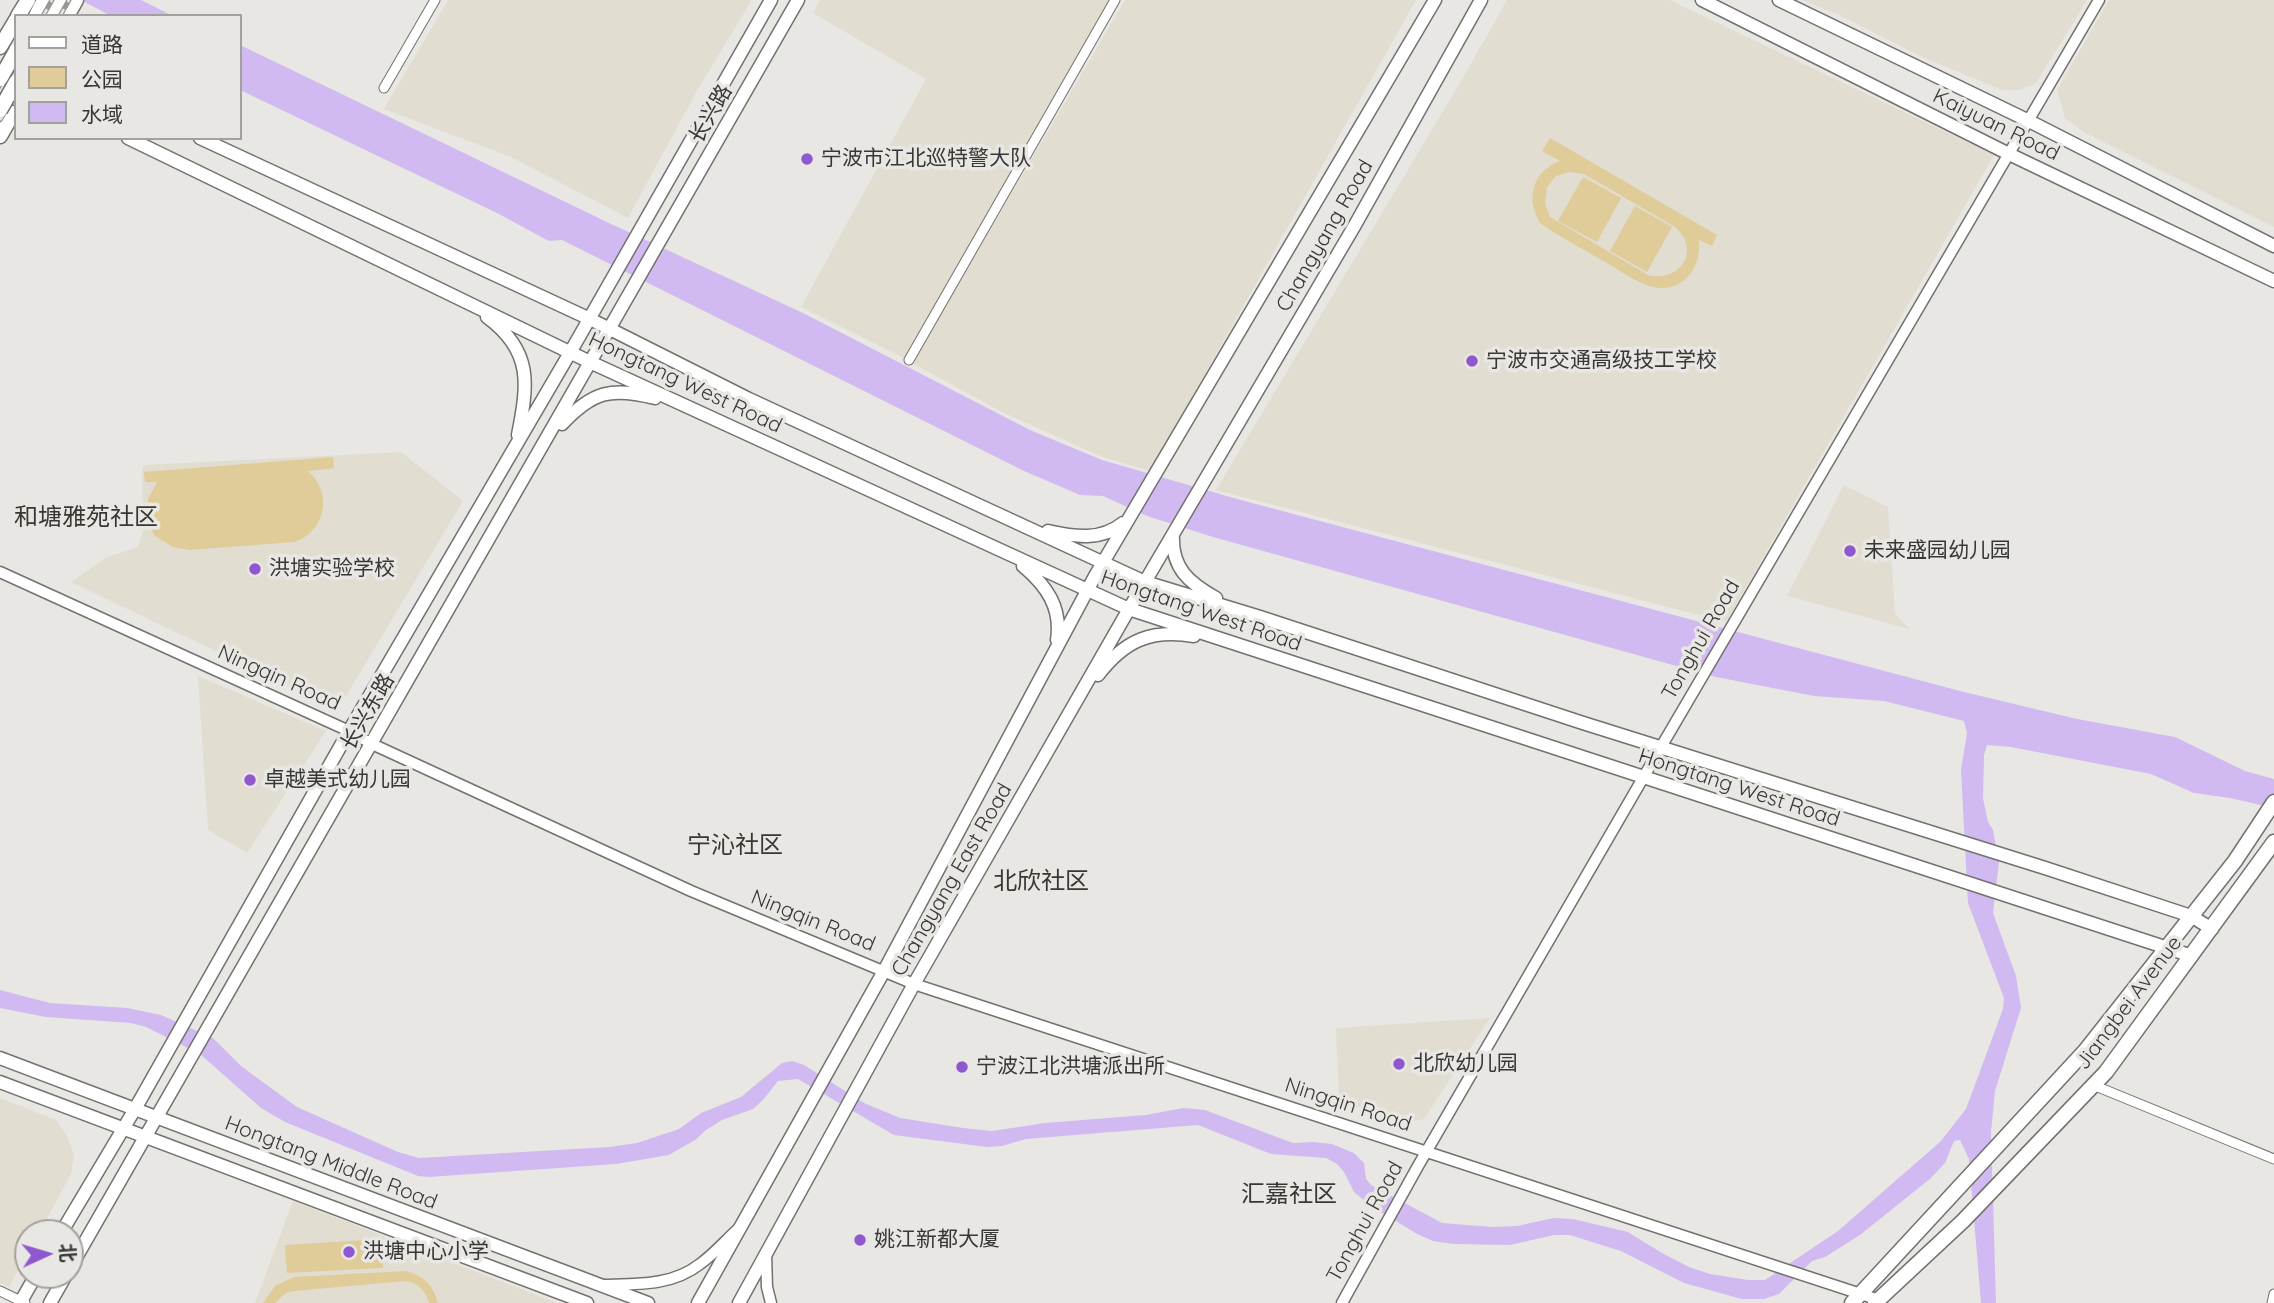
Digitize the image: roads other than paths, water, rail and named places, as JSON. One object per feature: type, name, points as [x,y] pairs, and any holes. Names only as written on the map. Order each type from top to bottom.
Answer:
[{"type":"main road","points":[[24,12],[44,0]]},
{"type":"main road","name":"长兴路","points":[[616,274],[771,0]]},
{"type":"main road","name":"长兴路","points":[[636,285],[798,0]]},
{"type":"main road","name":"Changyang Road","points":[[1131,515],[1435,0]]},
{"type":"main road","name":"Changyang Road","points":[[1175,530],[1355,225],[1481,0]]},
{"type":"main road","name":"Kaiyuan Road","points":[[1702,0],[2009,154],[2274,281]]},
{"type":"main road","name":"Kaiyuan Road","points":[[1779,0],[2029,121],[2274,246]]},
{"type":"main road","points":[[1,45],[14,26]]},
{"type":"main road","points":[[0,78],[14,54]]},
{"type":"main road","points":[[0,138],[14,91]]},
{"type":"main road","name":"Hongtang West Road","points":[[132,140],[592,363],[1129,609],[2192,956]]},
{"type":"main road","name":"Hongtang West Road","points":[[204,140],[590,319],[749,398],[1144,582],[2001,854],[2191,916],[2212,929]]},
{"type":"main road","name":"长兴东路","points":[[69,1219],[135,1109],[349,730],[616,274]]},
{"type":"main road","name":"长兴东路","points":[[84,1244],[636,285]]},
{"type":"main road","points":[[461,298],[501,328],[523,361],[526,378],[516,446]]},
{"type":"main road","points":[[547,441],[576,409],[593,397],[611,391],[637,393],[682,404]]},
{"type":"main road","points":[[1022,525],[1089,537],[1113,531],[1131,515]]},
{"type":"main road","name":"Changyang East Road","points":[[698,1303],[884,971],[1086,591],[1131,515]]},
{"type":"main road","points":[[1175,530],[1175,559],[1180,572],[1201,590],[1241,611]]},
{"type":"main road","name":"Changyang East Road","points":[[739,1303],[863,1082],[914,984],[1175,530]]},
{"type":"main road","points":[[1009,555],[1047,590],[1059,621],[1056,648]]},
{"type":"main road","points":[[1068,715],[1107,664],[1133,642],[1169,634],[1229,642]]},
{"type":"main road","name":"Jiangbei Avenue","points":[[1856,1299],[2085,1051],[2235,861],[2270,807]]},
{"type":"main road","name":"Jiangbei Avenue","points":[[1877,1301],[1964,1220],[2106,1072],[2274,842]]},
{"type":"main road","name":"Hongtang Middle Road","points":[[0,1058],[648,1303]]},
{"type":"main road","name":"Hongtang Middle Road","points":[[0,1082],[587,1303]]},
{"type":"street","points":[[384,88],[435,0]]},
{"type":"street","points":[[909,360],[1115,0]]},
{"type":"street","name":"Tonghui Road","points":[[1342,1303],[1661,747],[2099,0]]},
{"type":"street","name":"Ningqin Road","points":[[0,572],[349,730],[372,744],[691,891],[914,984],[1816,1280],[1856,1299],[1877,1301]]},
{"type":"street","points":[[2093,1085],[2274,1159]]},
{"type":"street","points":[[601,1285],[660,1282],[681,1276],[700,1265],[741,1225]]},
{"type":"street","points":[[766,1254],[767,1287],[771,1303]]},
{"type":"street","points":[[0,1291],[22,1303]]},
{"type":"street","points":[[2272,1303],[2274,1294]]},
{"type":"water","points":[[81,0],[141,0],[169,14],[107,14]]},
{"type":"water","points":[[242,46],[609,223],[803,313],[1030,430],[1102,460],[1237,499],[1960,691],[2077,719],[2175,737],[2245,771],[2274,779],[2274,808],[2194,793],[2151,774],[2011,747],[1987,745],[1984,755],[1983,798],[1999,862],[1993,913],[2016,976],[2021,1008],[1995,1091],[1991,1132],[1996,1303],[1981,1303],[1969,1159],[1960,1140],[1954,1141],[1945,1163],[1931,1178],[1860,1235],[1825,1257],[1812,1261],[1779,1294],[1764,1299],[1742,1299],[1684,1283],[1621,1251],[1570,1235],[1554,1235],[1510,1245],[1433,1241],[1371,1206],[1354,1192],[1337,1164],[1326,1158],[1271,1154],[1198,1125],[1026,1139],[987,1147],[894,1135],[798,1079],[778,1081],[753,1109],[722,1120],[669,1155],[616,1164],[418,1176],[285,1122],[261,1108],[200,1054],[146,1027],[131,1023],[46,1017],[0,1008],[0,990],[50,1003],[127,1008],[161,1015],[213,1038],[241,1066],[297,1107],[398,1152],[419,1158],[637,1143],[679,1129],[701,1113],[741,1097],[782,1063],[792,1061],[804,1065],[864,1103],[900,1118],[963,1128],[992,1131],[1045,1123],[1146,1115],[1183,1108],[1205,1110],[1293,1143],[1332,1144],[1354,1153],[1364,1163],[1366,1179],[1371,1185],[1442,1223],[1492,1227],[1517,1226],[1554,1218],[1573,1219],[1628,1232],[1689,1267],[1710,1274],[1748,1280],[1765,1280],[1838,1231],[1940,1142],[1966,1109],[2003,1009],[2004,998],[1968,903],[1961,770],[1967,733],[1964,721],[1884,701],[1814,696],[1716,677],[1213,537],[1147,516],[1103,496],[1080,495],[1024,471],[562,240],[545,239],[499,214],[242,91]]},
{"type":"railway","points":[[44,14],[52,0]]},
{"type":"railway","points":[[61,14],[69,0]]},
{"type":"railway","points":[[0,92],[14,68]]},
{"type":"railway","points":[[0,120],[14,96]]},
{"type":"place","name":"宁波市江北巡特警大队","points":[[807,159]]},
{"type":"place","name":"宁波市交通高级技工学校","points":[[1472,361]]},
{"type":"place","name":"未来盛园幼儿园","points":[[1850,551]]},
{"type":"place","name":"洪塘实验学校","points":[[255,569]]},
{"type":"place","name":"卓越美式幼儿园","points":[[250,780]]},
{"type":"place","name":"北欣幼儿园","points":[[1399,1064]]},
{"type":"place","name":"宁波江北洪塘派出所","points":[[962,1067]]},
{"type":"place","name":"姚江新都大厦","points":[[860,1240]]},
{"type":"place","name":"洪塘中心小学","points":[[349,1252]]},
{"type":"district","name":"和塘雅苑社区","points":[[86,518]]},
{"type":"district","name":"宁沁社区","points":[[735,846]]},
{"type":"district","name":"北欣社区","points":[[1041,882]]},
{"type":"district","name":"汇嘉社区","points":[[1289,1195]]}]
